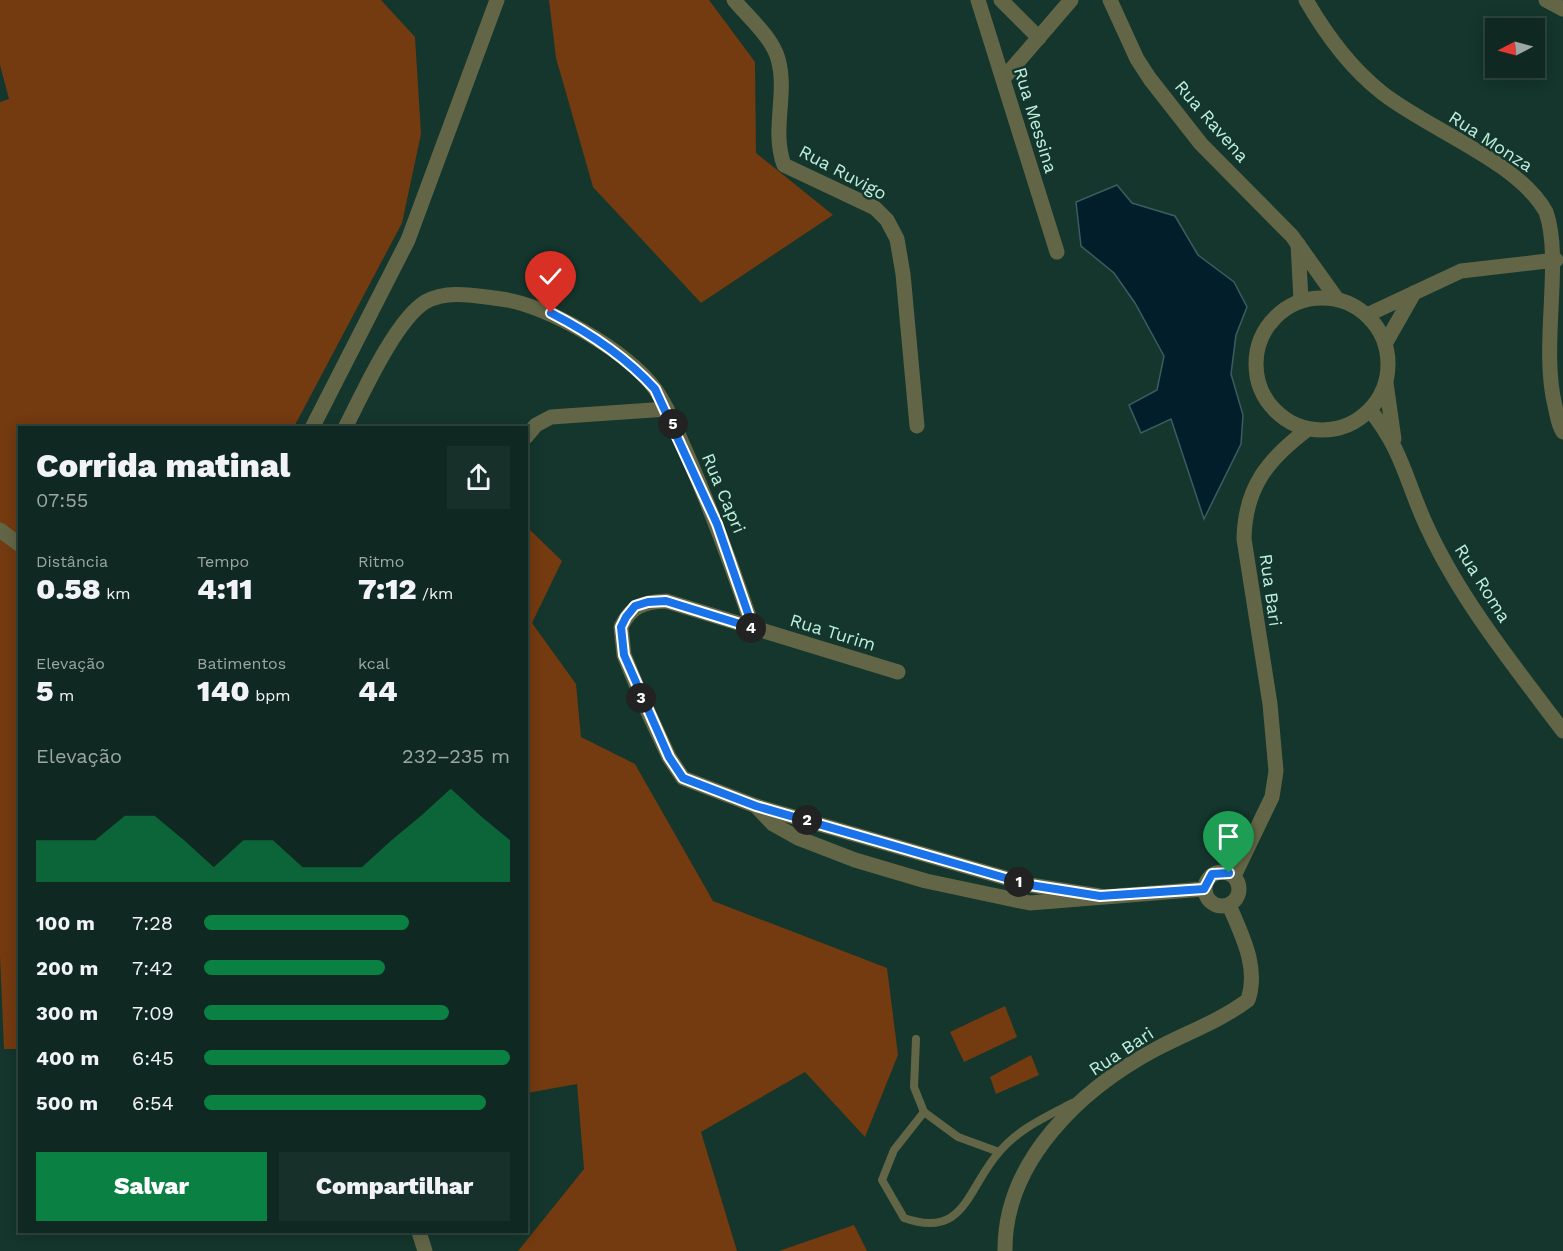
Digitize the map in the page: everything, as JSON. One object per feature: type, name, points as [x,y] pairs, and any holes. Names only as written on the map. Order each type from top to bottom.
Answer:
[{"type":"street","points":[[313,426],[408,240],[497,0]]},
{"type":"street","name":"Rua Ruvigo","points":[[734,0],[773,48],[779,61],[778,124],[784,165],[875,208],[887,220],[897,239],[903,274],[917,426]]},
{"type":"street","name":"Rua Messina","points":[[978,0],[1057,252]]},
{"type":"street","points":[[1000,0],[1039,38]]},
{"type":"street","name":"Rua Monza","points":[[1306,0],[1338,47],[1380,91],[1507,172],[1537,198],[1556,237],[1550,375],[1563,432]]},
{"type":"street","points":[[1546,0],[1563,9]]},
{"type":"street","points":[[1003,78],[1070,1]]},
{"type":"street","name":"Rua Ravena","points":[[1113,3],[1137,59],[1150,79],[1201,144],[1298,244],[1337,299]]},
{"type":"street","points":[[1298,244],[1301,300]]},
{"type":"street","points":[[1366,315],[1461,271],[1556,260]]},
{"type":"street","points":[[1385,344],[1414,293]]},
{"type":"street","name":"Rua Capri","points":[[346,426],[388,346],[415,311],[425,302],[448,295],[508,300],[531,305],[574,325],[643,376],[655,389],[667,409],[717,524],[753,628]]},
{"type":"street","points":[[1321,297],[1337,299],[1366,315],[1377,327],[1385,344],[1388,362],[1386,380],[1380,397],[1370,410],[1341,428],[1308,429],[1283,419],[1264,396],[1257,378],[1256,359],[1260,340],[1270,323],[1284,309],[1301,300],[1321,297]]},
{"type":"street","name":"Rua Roma","points":[[1386,380],[1394,442],[1428,529],[1466,596],[1563,731]]},
{"type":"street","points":[[528,435],[537,424],[551,417],[667,409]]},
{"type":"street","name":"Rua Roma","points":[[1370,410],[1394,442]]},
{"type":"street","name":"Rua Bari","points":[[1278,452],[1283,419]]},
{"type":"street","name":"Rua Bari","points":[[1234,876],[1275,786],[1276,749],[1244,539],[1248,499],[1278,452],[1308,429]]},
{"type":"street","points":[[0,531],[18,544]]},
{"type":"street","name":"Rua Turim","points":[[898,672],[666,601],[648,602],[635,606],[621,627],[620,640],[624,655],[646,709],[669,757],[683,778],[756,806],[1030,885],[1100,896]]},
{"type":"street","name":"Rua Turim","points":[[756,806],[773,824],[798,838],[855,860],[926,881],[1030,903],[1204,889]]},
{"type":"street","points":[[1223,872],[1234,876],[1239,892],[1229,905],[1212,904],[1204,889],[1212,874],[1223,872]]},
{"type":"street","name":"Rua Bari","points":[[1005,1251],[1008,1211],[1015,1187],[1050,1131],[1089,1095],[1153,1051],[1216,1020],[1248,1000],[1253,984],[1249,957],[1229,905]]},
{"type":"street","points":[[418,1233],[425,1251]]},
{"type":"lane","points":[[916,1039],[914,1087],[924,1112],[958,1137],[999,1152]]},
{"type":"lane","points":[[924,1112],[894,1150],[882,1180],[904,1218],[923,1225],[940,1223],[955,1217],[999,1152],[1026,1126],[1089,1095]]},
{"type":"shaded area","points":[[0,0],[381,0],[415,37],[421,134],[402,223],[295,426],[18,426],[18,1049],[4,1049],[0,956],[0,102],[9,99],[0,65]]},
{"type":"shaded area","points":[[549,0],[709,0],[755,62],[756,153],[833,215],[701,303],[593,187],[556,58]]},
{"type":"shaded area","points":[[528,528],[562,561],[532,623],[576,684],[581,737],[635,764],[713,901],[887,968],[898,1055],[865,1137],[805,1072],[701,1132],[737,1251],[518,1251],[584,1169],[577,1084],[528,1093],[528,714],[530,710]]},
{"type":"shaded area","points":[[1005,1006],[1017,1037],[964,1062],[950,1032]]},
{"type":"shaded area","points":[[1031,1055],[1039,1075],[996,1094],[990,1077]]},
{"type":"shaded area","points":[[854,1225],[867,1251],[779,1251]]},
{"type":"water","points":[[1117,185],[1132,203],[1175,216],[1198,255],[1234,282],[1247,307],[1236,335],[1231,374],[1243,415],[1241,444],[1204,519],[1171,419],[1141,433],[1129,405],[1157,390],[1164,356],[1135,303],[1114,273],[1081,246],[1076,202]]},
{"type":"route","points":[[551,313],[605,346],[643,376],[655,389],[667,409],[717,524],[753,628],[666,601],[648,602],[635,606],[621,627],[620,640],[624,655],[642,699],[669,757],[683,778],[756,806],[1030,885],[1100,896],[1204,889],[1212,874],[1229,873]]}]
